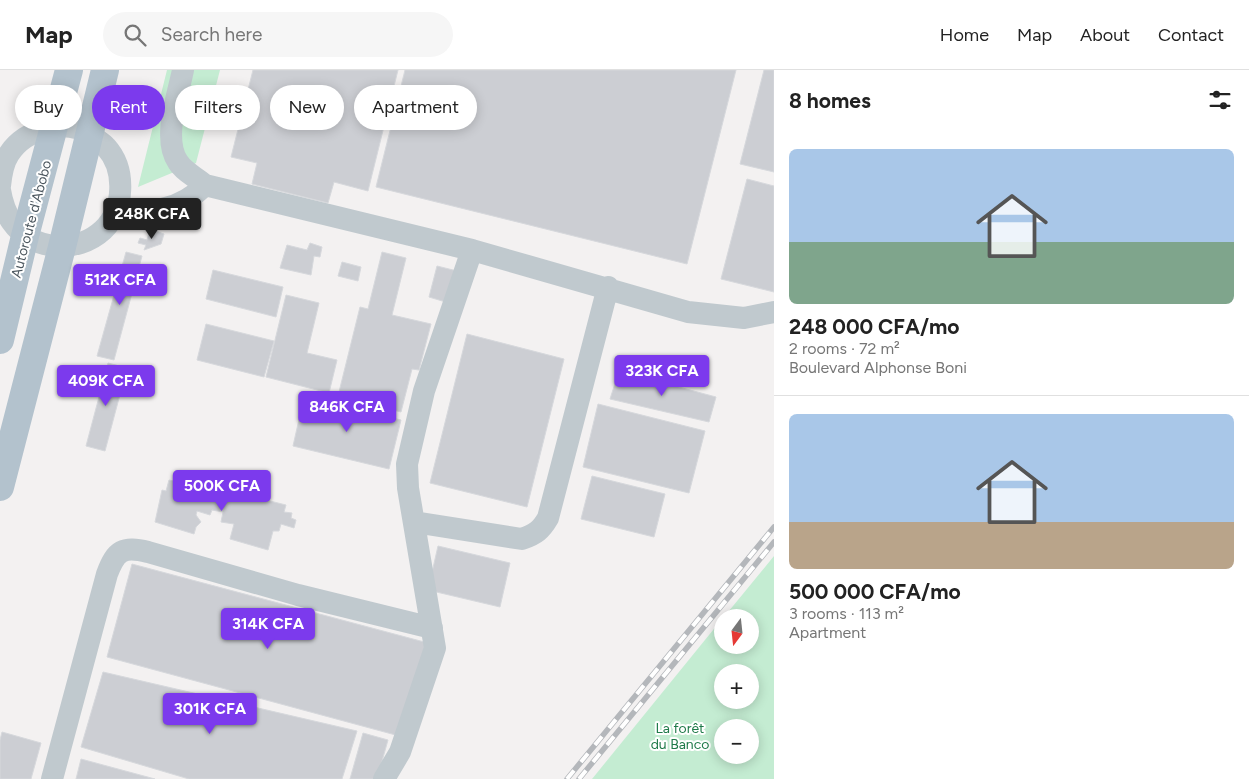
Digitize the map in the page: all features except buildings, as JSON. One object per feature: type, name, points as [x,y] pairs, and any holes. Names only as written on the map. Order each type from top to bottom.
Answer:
[{"type":"main road","name":"Autoroute d'Abobo","points":[[66,85],[70,70]]},
{"type":"main road","points":[[0,487],[62,247],[104,70]]},
{"type":"main road","name":"Autoroute d'Abobo","points":[[0,340],[25,236],[54,130]]},
{"type":"street","points":[[183,70],[171,131],[171,146],[178,162],[204,185],[472,250],[608,287],[688,312],[744,318],[774,312]]},
{"type":"street","points":[[41,130],[22,140],[9,154],[0,180],[3,206],[12,223],[25,236],[43,244],[62,247],[84,242],[103,230],[116,212],[121,189],[118,167],[106,147],[88,133],[80,130]]},
{"type":"street","points":[[116,212],[161,211],[195,195],[204,185]]},
{"type":"street","points":[[384,779],[400,752],[435,648],[407,476],[412,439],[424,391],[472,250]]},
{"type":"street","points":[[414,522],[522,539],[535,535],[542,528],[548,518],[608,287]]},
{"type":"street","points":[[52,779],[107,574],[112,560],[119,552],[125,549],[132,548],[148,552],[298,595],[432,628]]},
{"type":"green space","points":[[167,70],[220,70],[216,85],[175,85],[175,130],[205,130],[196,163],[138,187],[152,130],[165,130],[165,85],[163,85]]},
{"type":"green space","name":"La forêt du Banco","points":[[774,556],[774,779],[592,779],[714,629],[714,654],[759,654],[759,609],[731,609]]},
{"type":"railway","points":[[567,779],[774,527]]},
{"type":"railway","points":[[579,779],[774,542]]}]
